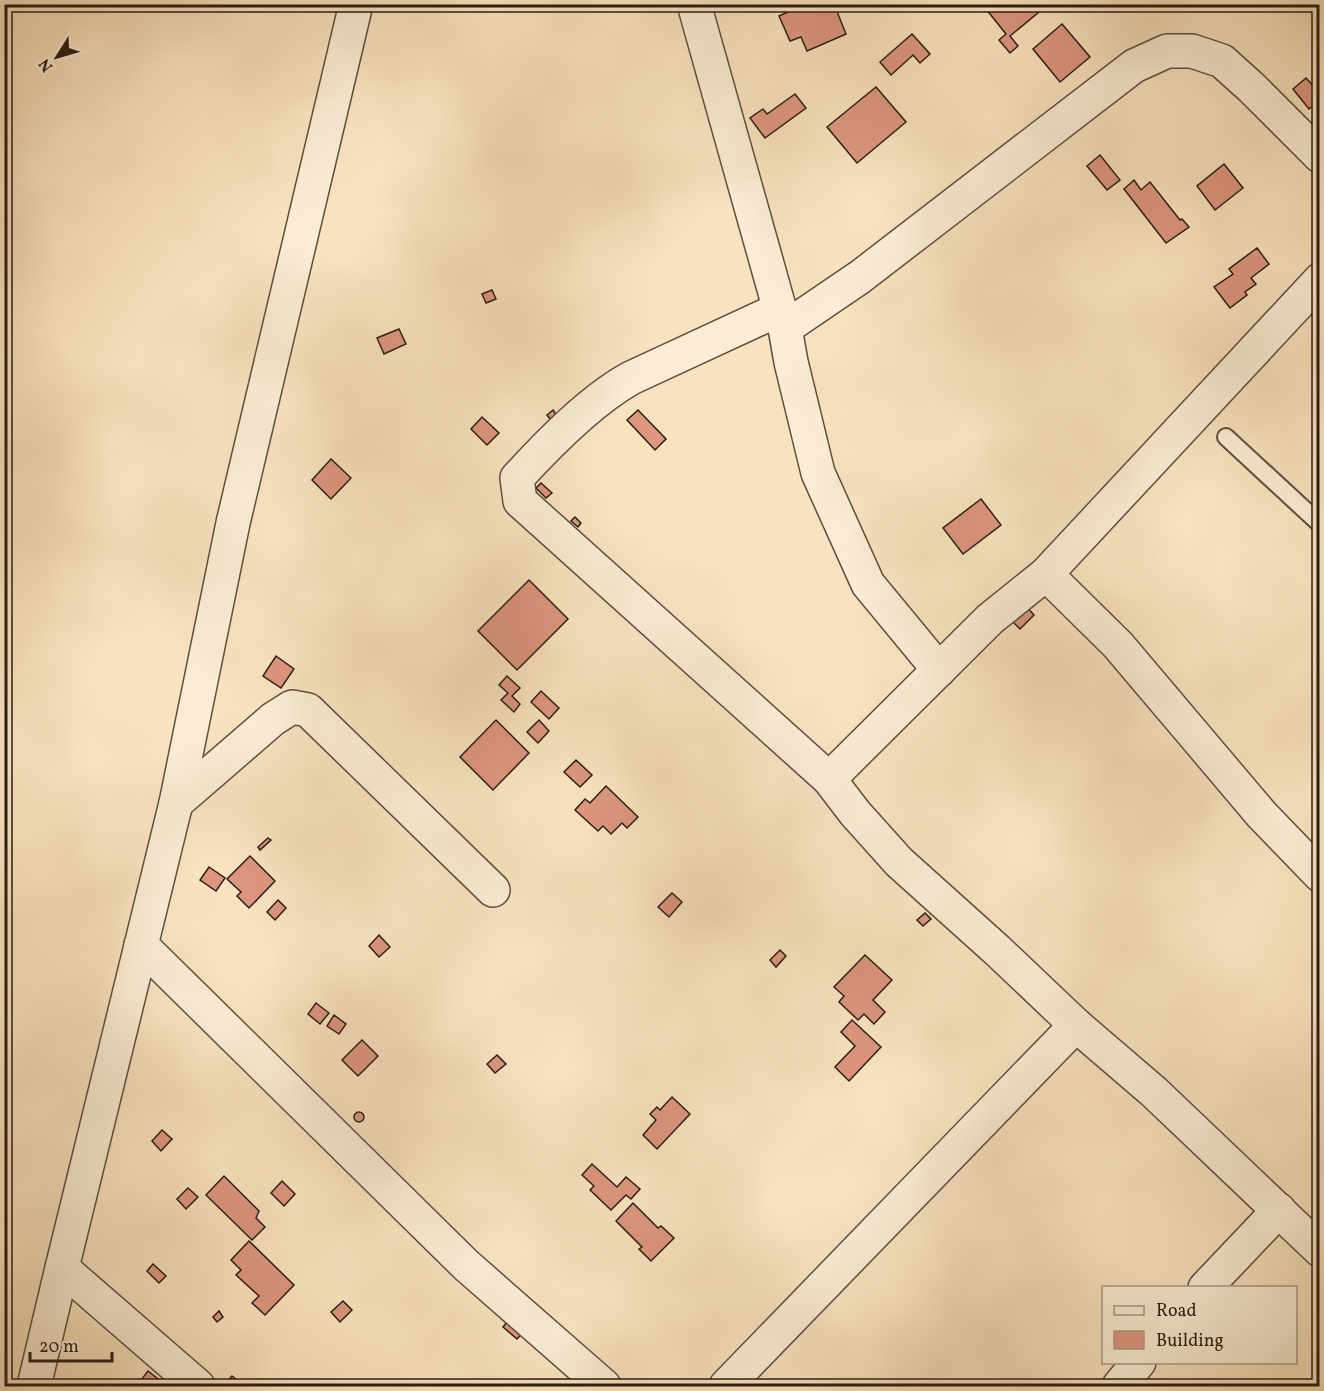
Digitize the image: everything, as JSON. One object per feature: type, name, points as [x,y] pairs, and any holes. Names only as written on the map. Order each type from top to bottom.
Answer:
[{"type":"street","points":[[34,1386],[176,803],[233,523],[356,4]]},
{"type":"street","points":[[694,4],[782,318],[818,473],[868,584],[939,670]]},
{"type":"street","points":[[1320,156],[1222,61],[1192,51],[1167,51],[1134,66],[860,277],[782,318],[631,378],[608,391],[535,458],[517,478],[520,501],[830,779],[855,813],[899,862],[1076,1025],[1154,1092],[1320,1250]]},
{"type":"street","points":[[830,779],[990,619],[1046,574],[1320,280]]},
{"type":"street","points":[[1046,574],[1118,645],[1262,815],[1320,875]]},
{"type":"street","points":[[176,803],[273,719],[292,707],[308,710],[493,890]]},
{"type":"street","points":[[141,945],[466,1265],[604,1386]]},
{"type":"street","points":[[726,1386],[1076,1025]]},
{"type":"street","points":[[1206,1286],[1279,1210]]},
{"type":"street","points":[[62,1268],[198,1386]]},
{"type":"street","points":[[1119,1386],[1137,1364]]},
{"type":"lane","points":[[1226,437],[1320,524]]},
{"type":"building","points":[[806,4],[815,4],[817,8],[825,4],[834,4],[846,34],[807,51],[801,37],[790,41],[779,16]]},
{"type":"building","points":[[982,4],[1043,4],[1045,7],[1010,36],[1018,46],[1010,53],[999,40],[1006,34]]},
{"type":"building","points":[[1062,24],[1090,57],[1060,82],[1033,49]]},
{"type":"building","points":[[912,34],[930,54],[920,63],[913,55],[891,75],[880,62]]},
{"type":"building","points":[[1306,78],[1320,93],[1320,100],[1309,109],[1293,89]]},
{"type":"building","points":[[876,87],[906,122],[857,163],[827,127]]},
{"type":"building","points":[[795,94],[806,108],[765,138],[750,118],[763,109],[767,114]]},
{"type":"building","points":[[1100,155],[1120,180],[1107,190],[1087,166]]},
{"type":"building","points":[[1224,164],[1243,188],[1215,210],[1197,186]]},
{"type":"building","points":[[1134,180],[1141,190],[1150,182],[1180,220],[1182,219],[1189,227],[1166,243],[1124,189]]},
{"type":"building","points":[[1257,248],[1269,264],[1251,278],[1256,284],[1245,292],[1247,295],[1230,308],[1214,287],[1233,274],[1229,269]]},
{"type":"building","points":[[492,290],[496,299],[486,303],[482,294]]},
{"type":"building","points":[[399,329],[406,344],[384,354],[377,338]]},
{"type":"building","points":[[553,410],[557,416],[551,420],[547,415]]},
{"type":"building","points":[[638,410],[666,439],[655,450],[627,420]]},
{"type":"building","points":[[482,417],[499,433],[487,445],[471,429]]},
{"type":"building","points":[[331,459],[351,478],[331,499],[312,480]]},
{"type":"building","points":[[541,483],[552,493],[546,498],[536,488]]},
{"type":"building","points":[[981,499],[1001,525],[963,554],[943,528]]},
{"type":"building","points":[[575,517],[581,523],[578,527],[571,521]]},
{"type":"building","points":[[529,580],[568,619],[517,670],[478,631]]},
{"type":"building","points":[[1024,604],[1034,615],[1020,629],[1009,618]]},
{"type":"building","points":[[276,656],[294,669],[281,688],[263,676]]},
{"type":"building","points":[[507,676],[520,688],[512,696],[520,704],[514,712],[501,700],[508,693],[499,685]]},
{"type":"building","points":[[541,691],[559,708],[549,719],[531,702]]},
{"type":"building","points":[[496,720],[529,753],[493,790],[460,757]]},
{"type":"building","points":[[539,720],[549,731],[538,743],[527,732]]},
{"type":"building","points":[[576,760],[592,775],[580,787],[564,772]]},
{"type":"building","points":[[606,786],[638,817],[627,828],[622,823],[611,834],[603,826],[598,831],[575,810],[585,799],[590,803]]},
{"type":"building","points":[[268,838],[271,840],[260,850],[258,847]]},
{"type":"building","points":[[250,856],[275,881],[249,908],[237,896],[241,892],[227,879]]},
{"type":"building","points":[[209,867],[225,878],[216,891],[200,880]]},
{"type":"building","points":[[672,893],[682,902],[669,917],[658,907]]},
{"type":"building","points":[[278,900],[286,908],[275,920],[267,912]]},
{"type":"building","points":[[925,913],[931,919],[923,926],[917,920]]},
{"type":"building","points":[[379,935],[390,947],[379,957],[369,946]]},
{"type":"building","points":[[780,950],[786,956],[776,967],[770,960]]},
{"type":"building","points":[[865,955],[892,980],[873,1000],[885,1012],[874,1024],[864,1014],[858,1020],[839,1002],[844,996],[834,987]]},
{"type":"building","points":[[316,1003],[329,1013],[320,1024],[308,1014]]},
{"type":"building","points":[[334,1015],[346,1024],[339,1034],[327,1026]]},
{"type":"building","points":[[852,1020],[881,1047],[849,1081],[835,1067],[855,1046],[841,1032]]},
{"type":"building","points":[[362,1040],[378,1056],[358,1076],[342,1060]]},
{"type":"building","points":[[497,1055],[506,1064],[495,1073],[487,1064]]},
{"type":"building","points":[[672,1097],[690,1114],[657,1149],[643,1135],[656,1120],[650,1114],[657,1107],[660,1110]]},
{"type":"building","points":[[359,1112],[363,1113],[363,1121],[359,1122],[355,1121],[354,1117],[355,1113]]},
{"type":"building","points":[[162,1130],[172,1139],[161,1151],[152,1141]]},
{"type":"building","points":[[592,1164],[617,1187],[626,1177],[640,1189],[631,1199],[626,1195],[611,1210],[590,1190],[594,1186],[582,1175]]},
{"type":"building","points":[[224,1176],[259,1211],[256,1218],[265,1227],[252,1240],[206,1195]]},
{"type":"building","points":[[282,1181],[295,1194],[284,1206],[271,1193]]},
{"type":"building","points":[[188,1188],[198,1197],[186,1209],[177,1199]]},
{"type":"building","points":[[633,1203],[658,1228],[661,1226],[674,1238],[651,1261],[639,1249],[642,1247],[616,1221]]},
{"type":"building","points":[[249,1241],[294,1285],[265,1315],[252,1303],[259,1296],[236,1275],[241,1270],[231,1260]]},
{"type":"building","points":[[153,1264],[166,1276],[159,1283],[147,1271]]},
{"type":"building","points":[[343,1301],[352,1310],[340,1322],[331,1312]]},
{"type":"building","points":[[219,1311],[223,1317],[217,1322],[213,1317]]},
{"type":"building","points":[[512,1316],[526,1329],[517,1339],[503,1327]]},
{"type":"building","points":[[148,1371],[162,1382],[158,1386],[138,1384]]},
{"type":"building","points":[[232,1376],[245,1386],[223,1386]]}]
